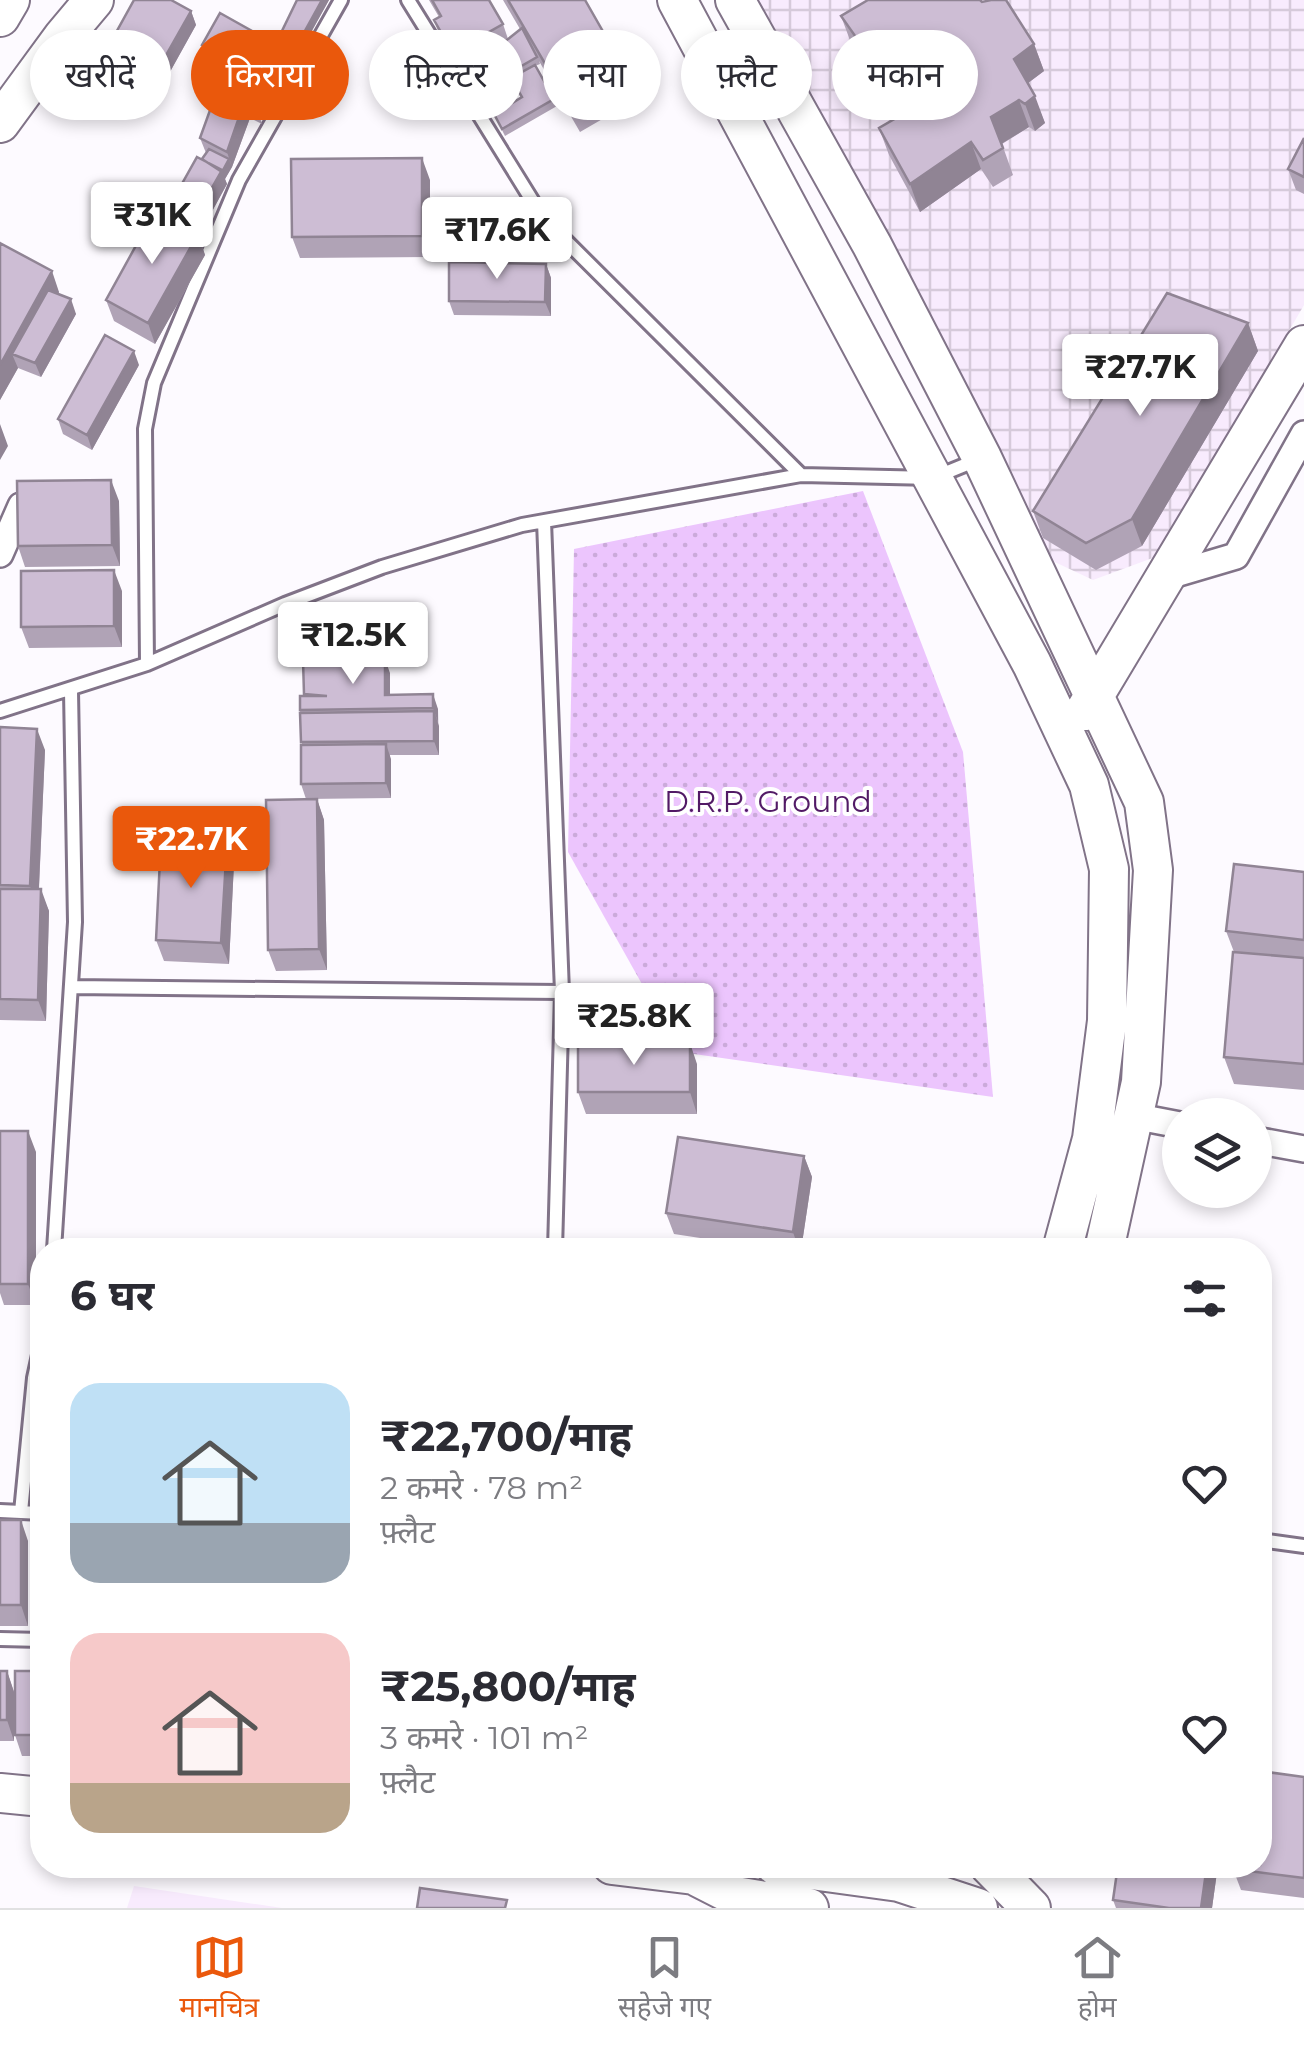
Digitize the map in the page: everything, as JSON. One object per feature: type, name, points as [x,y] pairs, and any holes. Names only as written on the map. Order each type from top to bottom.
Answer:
[{"type":"main road","points":[[0,16],[10,0]]},
{"type":"main road","points":[[0,123],[94,0]]},
{"type":"main road","points":[[676,0],[1032,664],[1090,785],[1109,869],[1107,1022],[1092,1139],[1065,1238]]},
{"type":"main road","points":[[735,0],[872,245],[982,458],[1144,802],[1153,870],[1141,1082],[1107,1238]]},
{"type":"main road","points":[[1068,739],[1304,345]]},
{"type":"main road","points":[[0,1792],[30,1796]]},
{"type":"main road","points":[[855,1878],[938,1889],[978,1908]]},
{"type":"main road","points":[[1001,1878],[1031,1908]]},
{"type":"main road","points":[[705,1880],[809,1908]]},
{"type":"street","points":[[1165,577],[1236,556],[1304,434]]},
{"type":"street","points":[[0,554],[21,506]]},
{"type":"street","points":[[1134,1116],[1162,1121]]},
{"type":"street","points":[[1272,1143],[1304,1150]]},
{"type":"lane","points":[[147,664],[145,429],[154,382],[239,180],[341,0]]},
{"type":"lane","points":[[408,0],[543,218],[801,475]]},
{"type":"lane","points":[[0,710],[147,664],[382,567],[544,520],[801,475],[933,478],[982,458]]},
{"type":"lane","points":[[544,520],[562,992],[554,1238]]},
{"type":"lane","points":[[55,1238],[75,922],[71,690]]},
{"type":"lane","points":[[71,987],[562,992]]},
{"type":"lane","points":[[21,1512],[30,1419]]},
{"type":"lane","points":[[0,1511],[30,1512]]},
{"type":"lane","points":[[1272,1542],[1304,1546]]},
{"type":"lane","points":[[0,1640],[30,1640]]},
{"type":"shaded area","points":[[754,0],[1304,0],[1304,305],[1158,556],[1093,580],[1044,557],[812,111],[812,30],[770,30]]},
{"type":"shaded area","points":[[134,1886],[282,1908],[127,1908]]},
{"type":"green space","name":"D.R.P. Ground","points":[[863,491],[963,752],[993,1097],[680,1052],[568,852],[574,549]]},
{"type":"building","points":[[134,0],[171,0],[191,11],[171,46],[171,30],[117,30]]},
{"type":"building","points":[[297,0],[322,0],[305,30],[282,30]]},
{"type":"building","points":[[432,0],[489,0],[503,24],[492,30],[440,30],[434,20],[441,16]]},
{"type":"building","points":[[508,0],[585,0],[602,30],[543,30],[543,60]]},
{"type":"building","points":[[868,0],[1006,0],[1034,44],[1014,59],[1035,96],[1025,104],[1019,100],[991,117],[1003,148],[983,160],[971,142],[910,184],[879,128],[893,120],[978,120],[978,30],[851,30],[841,16]]},
{"type":"building","points":[[220,13],[250,30],[210,30]]},
{"type":"building","points":[[522,28],[537,57],[523,65],[523,30],[519,30]]},
{"type":"building","points":[[535,65],[543,79],[543,105],[523,117],[523,72]]},
{"type":"building","points":[[206,120],[238,120],[227,152],[200,138]]},
{"type":"building","points":[[497,120],[518,120],[502,129]]},
{"type":"building","points":[[1304,138],[1304,177],[1288,169]]},
{"type":"building","points":[[209,149],[229,159],[222,172],[202,159]]},
{"type":"building","points":[[197,157],[222,170],[198,212],[174,198]]},
{"type":"building","points":[[422,158],[422,236],[292,237],[291,159]]},
{"type":"building","points":[[155,211],[198,234],[148,323],[106,300]]},
{"type":"building","points":[[0,243],[52,271],[0,365]]},
{"type":"building","points":[[449,262],[546,264],[545,302],[449,301]]},
{"type":"building","points":[[48,290],[71,299],[35,363],[12,354]]},
{"type":"building","points":[[1167,293],[1248,323],[1132,519],[1086,543],[1033,511]]},
{"type":"building","points":[[105,335],[134,351],[87,435],[58,419]]},
{"type":"building","points":[[111,480],[112,545],[18,546],[17,481]]},
{"type":"building","points":[[114,570],[114,626],[21,627],[21,571]]},
{"type":"building","points":[[385,659],[385,695],[433,694],[433,708],[300,710],[300,696],[327,696],[304,694],[303,660]]},
{"type":"building","points":[[434,711],[434,741],[301,742],[300,713]]},
{"type":"building","points":[[0,727],[37,729],[30,886],[0,885]]},
{"type":"building","points":[[386,744],[386,783],[301,784],[301,745]]},
{"type":"building","points":[[317,799],[319,949],[268,950],[266,800]]},
{"type":"building","points":[[161,839],[227,842],[221,943],[156,940]]},
{"type":"building","points":[[1234,864],[1304,872],[1304,940],[1226,931]]},
{"type":"building","points":[[0,889],[41,889],[38,1000],[0,999]]},
{"type":"building","points":[[1233,952],[1304,958],[1304,1064],[1224,1057]]},
{"type":"building","points":[[578,1043],[690,1043],[690,1092],[578,1092]]},
{"type":"building","points":[[0,1131],[28,1131],[28,1284],[0,1284]]},
{"type":"building","points":[[678,1137],[804,1156],[793,1232],[666,1213]]},
{"type":"building","points":[[0,1520],[21,1520],[21,1605],[0,1605]]},
{"type":"building","points":[[0,1671],[7,1671],[7,1720],[0,1720]]},
{"type":"building","points":[[15,1671],[30,1671],[30,1735],[15,1735]]},
{"type":"building","points":[[1272,1773],[1304,1777],[1304,1878],[1272,1874]]},
{"type":"building","points":[[1116,1878],[1205,1878],[1201,1908],[1113,1900]]},
{"type":"building","points":[[420,1888],[507,1900],[505,1908],[417,1908]]}]
